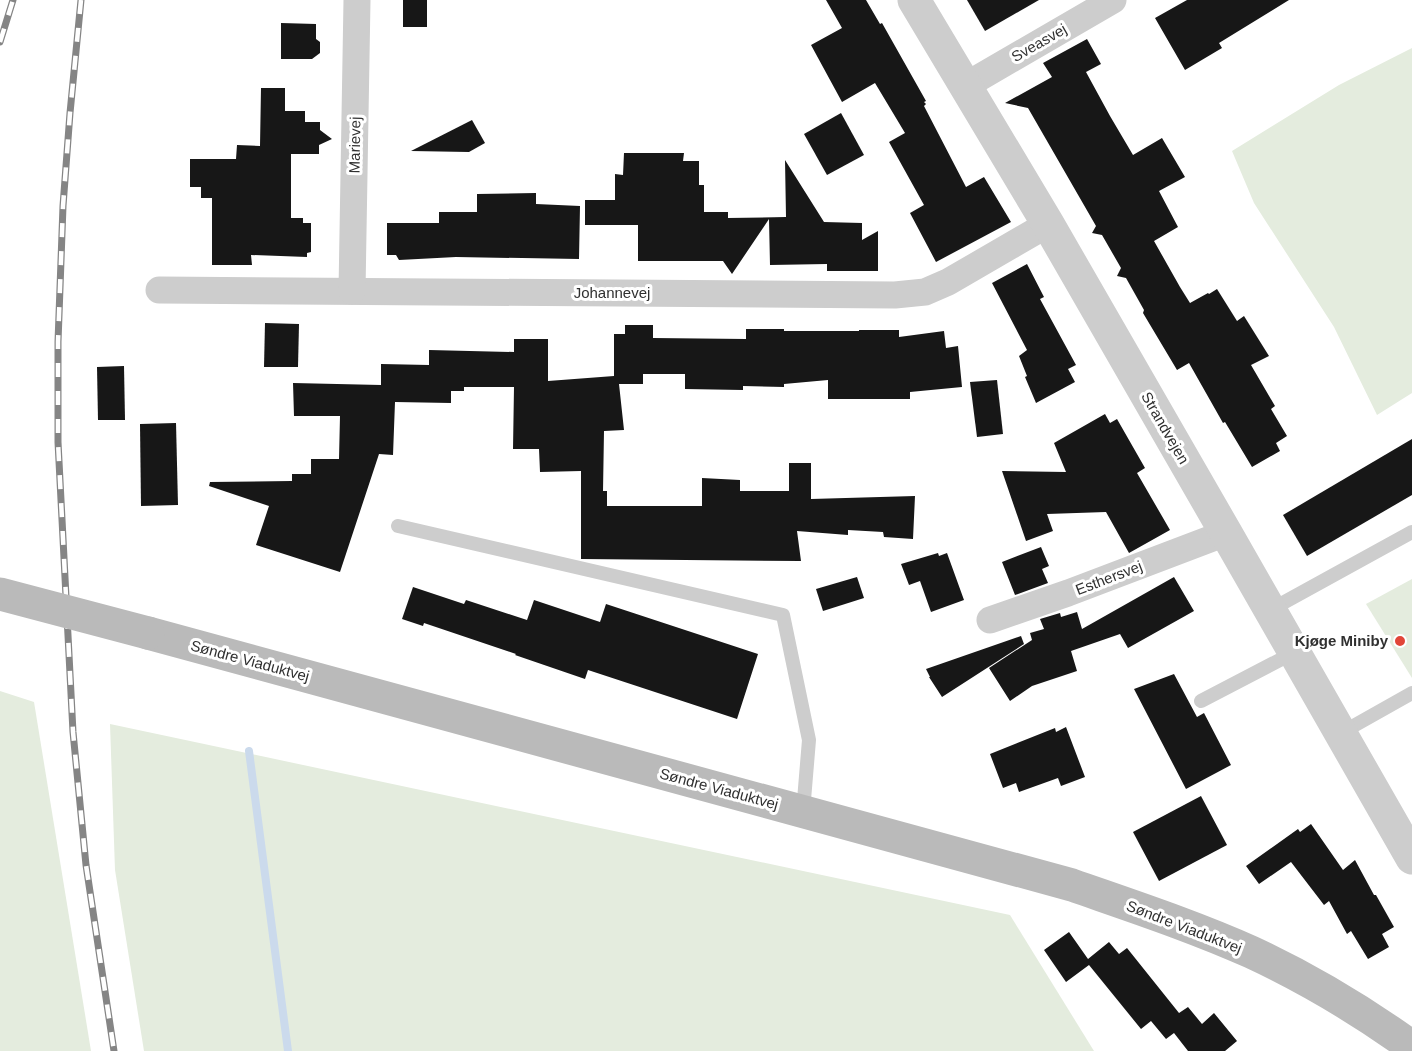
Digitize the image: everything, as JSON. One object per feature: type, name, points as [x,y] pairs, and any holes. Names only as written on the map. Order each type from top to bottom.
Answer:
[{"type":"main road","name":"Søndre Viaduktvej","points":[[0,594],[1071,885],[1193,928],[1251,952],[1308,981],[1381,1024],[1412,1047]]},
{"type":"street","name":"Marievej","points":[[352,291],[357,0]]},
{"type":"street","name":"Strandvejen","points":[[914,0],[1048,224],[1412,858]]},
{"type":"street","name":"Sveasvej","points":[[965,86],[1113,0]]},
{"type":"street","name":"Johannevej","points":[[159,290],[895,295],[925,292],[948,282],[1048,224]]},
{"type":"street","name":"Esthersvej","points":[[990,620],[1226,533]]},
{"type":"lane","points":[[398,526],[783,615],[809,740],[803,812]]},
{"type":"lane","points":[[1270,610],[1412,532]]},
{"type":"lane","points":[[1201,701],[1295,652]]},
{"type":"lane","points":[[1341,733],[1412,693]]},
{"type":"shaded area","points":[[1412,48],[1412,393],[1377,415],[1334,327],[1254,203],[1232,151],[1339,85]]},
{"type":"shaded area","name":"Kjøge Miniby","points":[[1412,579],[1412,678],[1366,604]]},
{"type":"shaded area","points":[[0,691],[34,702],[91,1051],[0,1051]]},
{"type":"shaded area","points":[[110,724],[1010,915],[1094,1051],[144,1051],[115,870]]},
{"type":"building","points":[[403,0],[427,0],[427,27],[403,27]]},
{"type":"building","points":[[826,0],[866,0],[880,24],[882,23],[926,101],[924,106],[966,187],[984,177],[1011,222],[936,262],[910,213],[924,205],[889,142],[905,133],[875,83],[842,102],[811,45],[842,28]]},
{"type":"building","points":[[967,0],[1039,0],[985,31]]},
{"type":"building","points":[[1187,0],[1289,0],[1219,43],[1222,48],[1185,70],[1155,18]]},
{"type":"building","points":[[281,23],[316,24],[316,39],[320,42],[320,53],[312,59],[281,59]]},
{"type":"building","points":[[1087,39],[1101,64],[1086,72],[1133,155],[1162,138],[1185,177],[1159,191],[1178,227],[1154,241],[1180,287],[1190,303],[1217,289],[1237,321],[1244,316],[1269,356],[1251,365],[1275,406],[1271,409],[1287,436],[1276,443],[1280,451],[1252,467],[1225,422],[1223,423],[1189,363],[1177,370],[1143,313],[1144,310],[1126,278],[1117,276],[1121,268],[1102,235],[1092,233],[1096,226],[1028,108],[1005,103],[1052,77],[1043,63]]},
{"type":"building","points":[[261,88],[285,88],[285,111],[305,111],[305,122],[320,122],[320,130],[332,139],[319,145],[319,154],[291,154],[291,218],[303,218],[303,223],[311,223],[311,252],[307,253],[307,257],[251,255],[252,265],[212,265],[212,198],[201,198],[201,187],[190,187],[190,159],[236,159],[237,145],[260,146]]},
{"type":"building","points":[[841,113],[864,155],[827,175],[804,134]]},
{"type":"building","points":[[472,120],[485,143],[469,152],[411,151]]},
{"type":"building","points":[[624,153],[684,153],[683,161],[699,161],[699,185],[704,185],[704,212],[728,212],[728,218],[786,217],[785,160],[824,222],[862,223],[862,240],[878,231],[878,271],[827,271],[827,264],[770,265],[769,219],[732,274],[723,261],[638,261],[638,225],[585,225],[585,200],[615,200],[615,174],[623,175]]},
{"type":"building","points":[[536,193],[536,204],[580,206],[579,259],[456,257],[399,260],[396,255],[387,255],[387,223],[439,223],[439,212],[477,212],[477,194]]},
{"type":"building","points":[[1027,264],[1044,297],[1040,299],[1076,365],[1068,369],[1075,382],[1036,403],[1019,356],[1027,350],[992,283]]},
{"type":"building","points":[[265,323],[299,324],[298,367],[264,367]]},
{"type":"building","points":[[625,325],[653,325],[653,338],[746,339],[746,329],[899,330],[899,337],[944,331],[946,348],[958,346],[962,387],[910,392],[910,399],[828,399],[828,380],[784,384],[784,387],[743,386],[743,390],[685,389],[685,374],[643,374],[643,384],[619,384],[624,430],[604,431],[603,491],[607,491],[607,506],[702,506],[702,478],[740,480],[740,491],[789,491],[789,463],[811,463],[811,499],[915,496],[913,539],[884,537],[883,532],[848,530],[848,535],[797,531],[801,561],[581,559],[581,471],[540,472],[539,449],[513,449],[514,387],[464,387],[464,391],[451,391],[451,403],[395,402],[393,455],[379,454],[340,572],[256,545],[269,506],[209,486],[210,482],[292,481],[292,474],[311,474],[311,459],[339,459],[340,416],[294,416],[293,383],[381,385],[381,364],[429,365],[429,350],[514,352],[514,339],[548,339],[548,381],[614,376],[614,334],[625,334]]},
{"type":"building","points":[[124,366],[125,420],[98,420],[97,367]]},
{"type":"building","points":[[997,380],[1003,434],[977,437],[970,382]]},
{"type":"building","points":[[1105,414],[1110,423],[1117,419],[1145,468],[1137,473],[1170,530],[1129,553],[1106,512],[1047,514],[1053,531],[1026,541],[1002,471],[1066,472],[1054,443]]},
{"type":"building","points":[[176,423],[178,505],[141,506],[140,424]]},
{"type":"building","points":[[1412,439],[1412,495],[1307,556],[1283,515]]},
{"type":"building","points":[[1041,547],[1049,566],[1042,569],[1048,583],[1015,595],[1002,562]]},
{"type":"building","points":[[938,553],[939,556],[947,553],[964,600],[931,612],[920,581],[909,585],[901,564]]},
{"type":"building","points":[[857,577],[864,598],[823,611],[816,589]]},
{"type":"building","points":[[1174,577],[1194,611],[1128,648],[1120,634],[1071,651],[1077,671],[1032,686],[1010,701],[989,668],[1032,640],[1030,633],[1044,629],[1040,619],[1060,613],[1061,617],[1077,612],[1082,629]]},
{"type":"building","points":[[413,587],[464,604],[466,600],[527,620],[534,600],[600,622],[606,604],[758,654],[737,719],[588,670],[585,679],[424,623],[423,626],[402,619]]},
{"type":"building","points":[[1021,636],[1024,644],[942,697],[929,677],[926,669]]},
{"type":"building","points":[[1174,674],[1197,717],[1204,713],[1231,765],[1186,789],[1134,689]]},
{"type":"building","points":[[1066,727],[1085,777],[1061,786],[1058,778],[1019,792],[1016,783],[1003,788],[990,754],[1055,728],[1056,732]]},
{"type":"building","points":[[1201,796],[1227,845],[1159,881],[1133,832]]},
{"type":"building","points":[[1311,824],[1343,870],[1355,860],[1394,927],[1382,934],[1389,947],[1368,959],[1351,931],[1347,934],[1329,901],[1324,905],[1291,862],[1259,884],[1246,866],[1298,829],[1300,832]]},
{"type":"building","points":[[1069,932],[1088,959],[1109,942],[1119,954],[1127,948],[1179,1013],[1188,1007],[1202,1024],[1214,1013],[1237,1041],[1225,1051],[1188,1051],[1174,1033],[1166,1039],[1151,1021],[1141,1029],[1089,965],[1066,982],[1044,950]]},
{"type":"waterway","points":[[249,751],[288,1051]]},
{"type":"railway","points":[[0,42],[13,0]]},
{"type":"railway","points":[[81,0],[63,206],[58,342],[58,442],[73,732],[86,865],[114,1051]]},
{"type":"place","name":"Kjøge Miniby","points":[[1400,641]]}]
